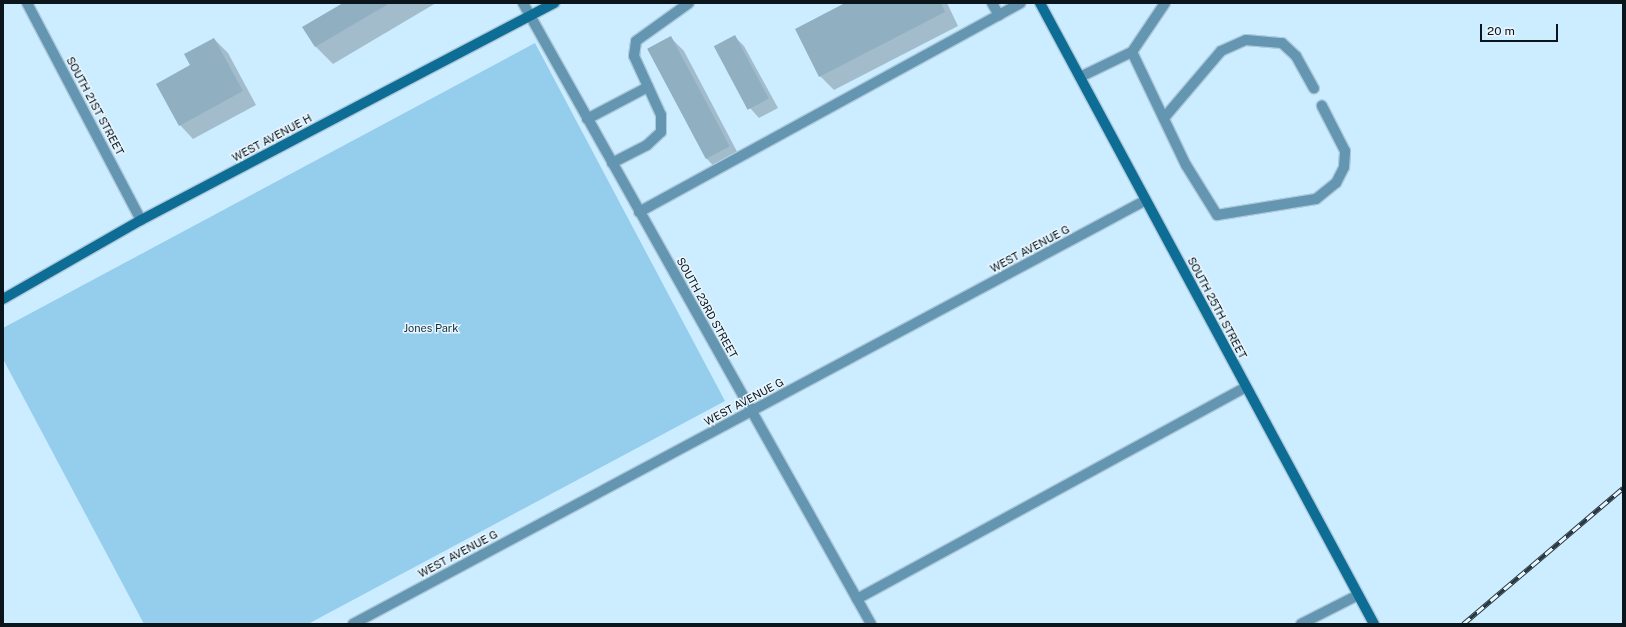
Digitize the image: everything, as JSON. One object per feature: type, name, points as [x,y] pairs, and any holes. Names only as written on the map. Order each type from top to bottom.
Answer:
[{"type":"street","name":"SOUTH 21ST STREET","points":[[27,3],[141,220]]},
{"type":"street","name":"SOUTH 23RD STREET","points":[[523,3],[871,624]]},
{"type":"street","name":"WEST AVENUE H","points":[[3,299],[141,220],[555,3]]},
{"type":"street","points":[[612,163],[647,145],[661,132],[662,115],[634,56],[636,41],[689,3]]},
{"type":"street","points":[[992,3],[999,15]]},
{"type":"street","points":[[639,212],[1020,3]]},
{"type":"street","name":"SOUTH 25TH STREET","points":[[1040,3],[1374,624]]},
{"type":"street","points":[[1080,77],[1132,52],[1165,3]]},
{"type":"street","points":[[1164,118],[1221,51],[1246,40],[1282,43],[1296,56],[1314,88]]},
{"type":"street","points":[[1132,52],[1186,165],[1217,215],[1316,199],[1336,183],[1344,167],[1345,151],[1322,106]]},
{"type":"street","points":[[587,119],[648,87]]},
{"type":"street","name":"WEST AVENUE G","points":[[353,624],[1146,200]]},
{"type":"street","points":[[857,599],[1246,387]]},
{"type":"street","points":[[1301,624],[1358,595]]},
{"type":"green space","name":"Jones Park","points":[[535,43],[725,401],[308,624],[144,624],[3,359],[3,328]]},
{"type":"building","points":[[343,3],[390,3],[315,47],[302,27]]},
{"type":"building","points":[[845,3],[941,3],[945,12],[819,77],[795,29]]},
{"type":"building","points":[[735,35],[769,99],[748,110],[714,46]]},
{"type":"building","points":[[671,36],[730,146],[706,159],[647,49]]},
{"type":"building","points":[[214,38],[243,91],[179,126],[156,84],[190,65],[184,54]]},
{"type":"railway","points":[[1463,624],[1623,488]]}]
